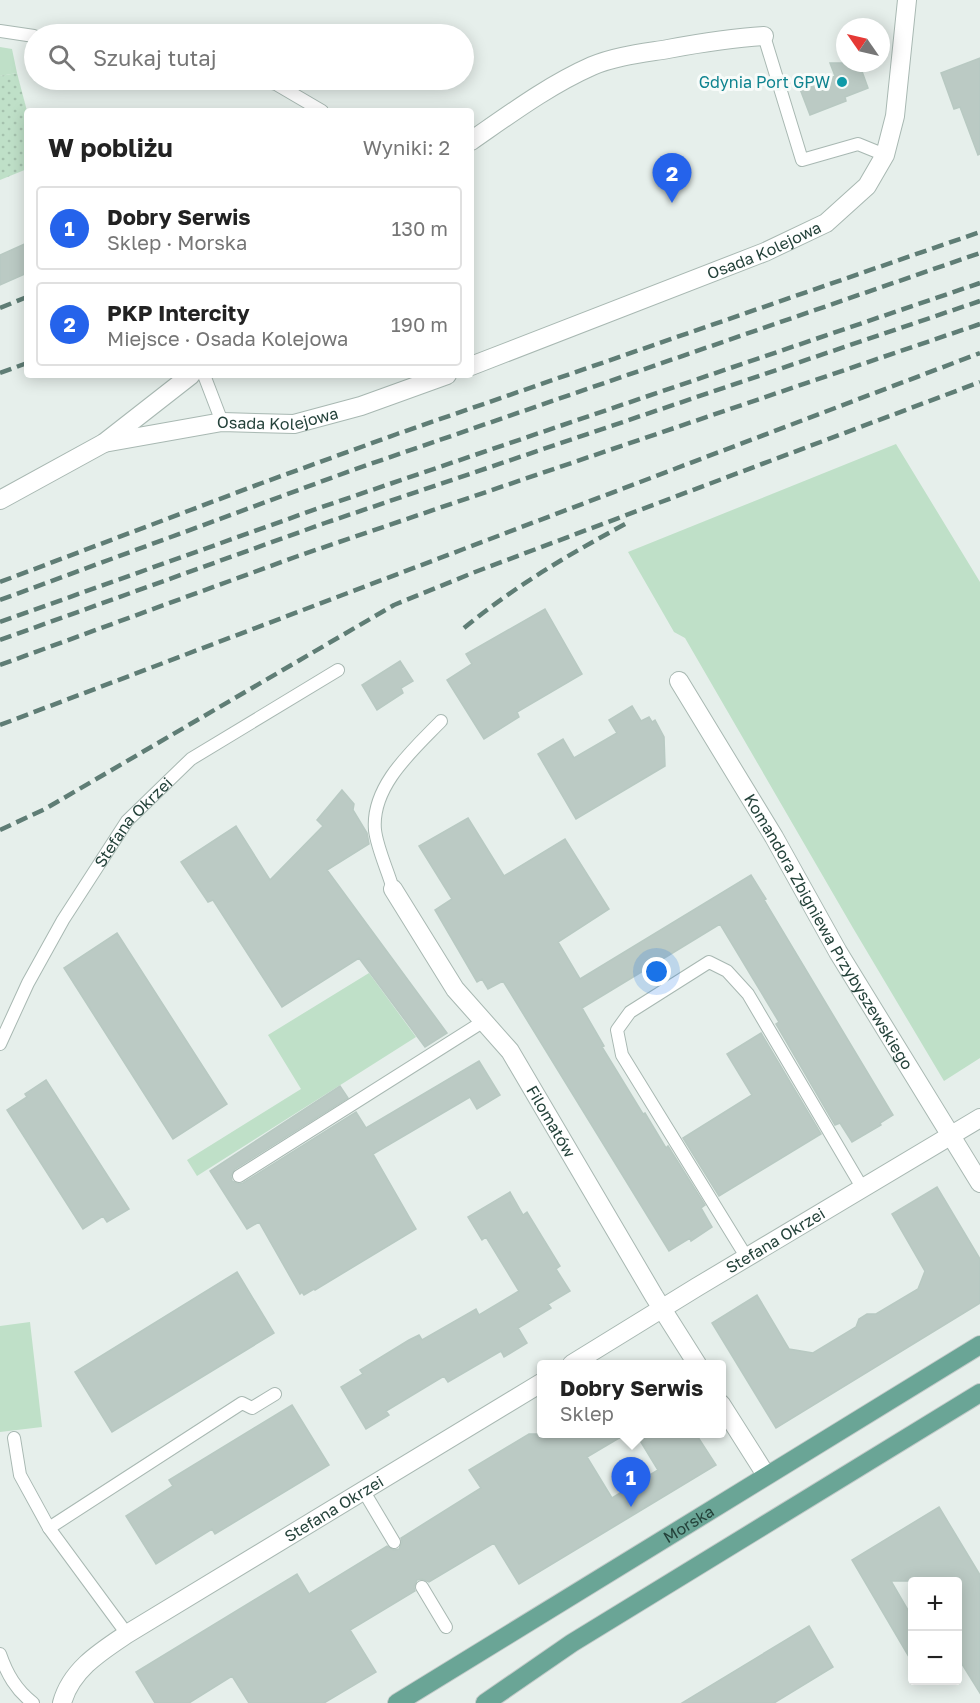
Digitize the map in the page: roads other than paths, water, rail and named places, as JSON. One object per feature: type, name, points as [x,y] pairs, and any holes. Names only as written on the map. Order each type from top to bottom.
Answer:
[{"type":"main road","name":"Morska","points":[[398,1703],[980,1345]]},
{"type":"main road","points":[[485,1703],[572,1643],[980,1393]]},
{"type":"street","name":"Osada Kolejowa","points":[[474,365],[765,252],[826,223],[867,186],[885,155],[895,116],[907,0]]},
{"type":"street","points":[[474,139],[566,79],[595,65],[642,53],[735,38],[764,36]]},
{"type":"street","name":"Osada Kolejowa","points":[[0,500],[104,443],[187,378]]},
{"type":"street","name":"Osada Kolejowa","points":[[104,443],[222,422],[294,424],[362,406],[439,378]]},
{"type":"street","name":"Komandora Zbigniewa Przybyszewskiego","points":[[679,681],[774,837],[838,952],[980,1183]]},
{"type":"street","name":"Filomatów","points":[[393,889],[455,989],[510,1051],[693,1360]]},
{"type":"street","name":"Stefana Okrzei","points":[[580,1360],[980,1118]]},
{"type":"street","name":"Stefana Okrzei","points":[[62,1703],[64,1695],[79,1671],[98,1654],[127,1634],[537,1385]]},
{"type":"street","points":[[726,1412],[766,1475]]},
{"type":"lane","points":[[0,31],[24,35]]},
{"type":"lane","points":[[764,36],[802,160],[858,144],[885,155]]},
{"type":"lane","points":[[286,90],[317,108]]},
{"type":"lane","points":[[205,378],[222,422]]},
{"type":"lane","name":"Stefana Okrzei","points":[[0,1044],[28,983],[63,920],[127,821],[191,759],[338,670]]},
{"type":"lane","points":[[393,889],[375,831],[376,807],[395,768],[441,721]]},
{"type":"lane","points":[[747,1258],[622,1055],[617,1030],[630,1012],[708,962],[727,971],[748,994],[863,1189]]},
{"type":"lane","points":[[239,1176],[484,1021]]},
{"type":"lane","points":[[49,1528],[242,1403],[252,1408],[275,1395]]},
{"type":"lane","points":[[14,1438],[20,1475],[49,1528],[127,1634]]},
{"type":"lane","points":[[363,1490],[394,1542]]},
{"type":"lane","points":[[422,1587],[446,1627]]},
{"type":"lane","points":[[0,1654],[16,1687],[33,1703]]},
{"type":"railway","points":[[0,582],[397,434],[980,232]]},
{"type":"railway","points":[[0,600],[350,471],[980,253]]},
{"type":"railway","points":[[0,622],[319,508],[980,283]]},
{"type":"railway","points":[[0,308],[24,298]]},
{"type":"railway","points":[[0,640],[325,523],[980,301]]},
{"type":"railway","points":[[0,665],[298,556],[980,324]]},
{"type":"railway","points":[[0,725],[980,353]]},
{"type":"railway","points":[[0,373],[24,364]]},
{"type":"railway","points":[[0,830],[45,809],[394,605],[475,572],[980,382]]},
{"type":"railway","points":[[464,628],[503,598],[544,571],[629,522]]},
{"type":"place","name":"Gdynia Port GPW","points":[[842,82]]},
{"type":"place","name":"PKP Intercity","points":[[672,203]]},
{"type":"place","name":"Dobry Serwis","points":[[631,1507]]}]
